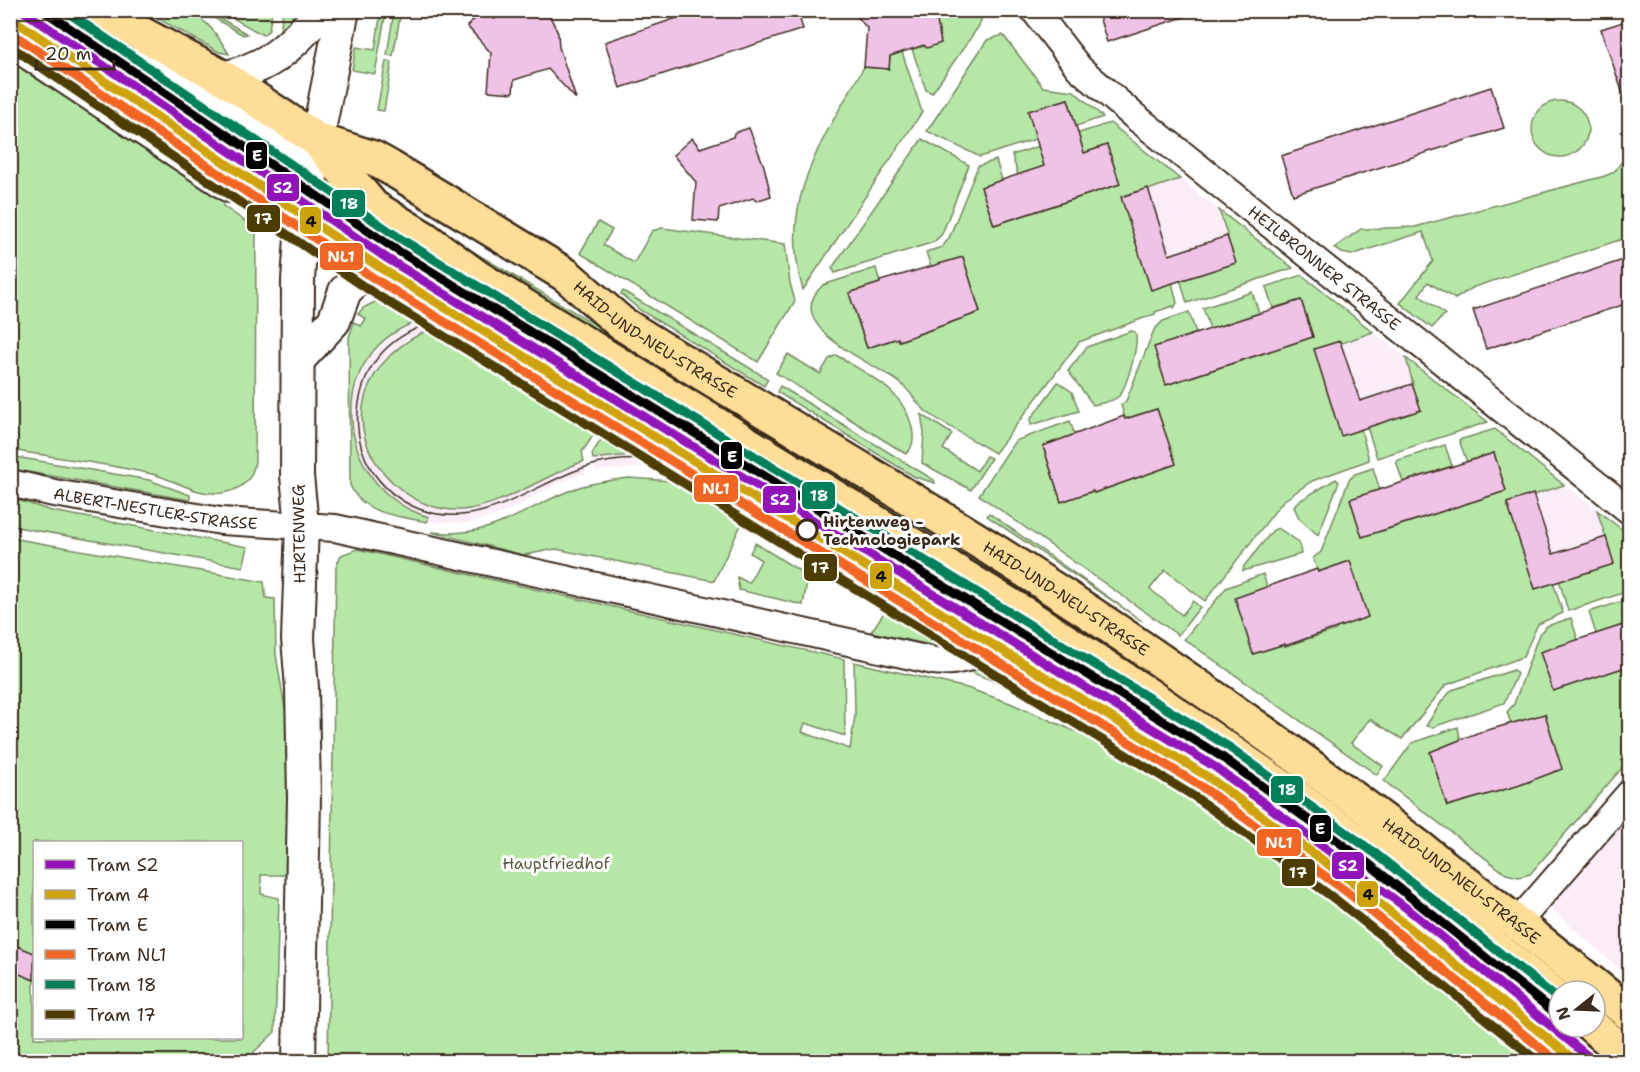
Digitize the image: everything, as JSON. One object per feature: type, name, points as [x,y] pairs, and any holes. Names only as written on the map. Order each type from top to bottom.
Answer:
[{"type":"main road","name":"HAID-UND-NEU-STRASSE","points":[[97,10],[224,78],[317,140],[373,158],[388,167],[566,275],[621,323],[1003,556],[1267,735],[1517,923],[1629,1014]]},
{"type":"main road","name":"HAID-UND-NEU-STRASSE","points":[[317,140],[373,207],[424,238],[477,277],[1026,615],[1144,692],[1418,886],[1547,989]]},
{"type":"main road","points":[[1607,1039],[1629,1057]]},
{"type":"street","points":[[224,78],[253,70],[271,61],[294,43],[324,10]]},
{"type":"street","name":"HIRTENWEG","points":[[299,1062],[304,798],[302,687],[298,639],[302,525],[297,476],[298,264],[317,140],[332,77],[343,10]]},
{"type":"street","name":"HEILBRONNER STRASSE","points":[[1034,10],[1079,68],[1157,135],[1629,511]]},
{"type":"street","points":[[143,35],[182,90],[277,147],[291,160],[299,176],[307,204]]},
{"type":"street","points":[[10,44],[229,189]]},
{"type":"street","points":[[298,360],[334,321],[341,299],[352,283],[364,270],[381,261],[394,256],[430,257],[477,277]]},
{"type":"street","name":"ALBERT-NESTLER-STRASSE","points":[[10,483],[54,493],[220,520],[335,528],[934,661],[956,661],[977,654],[1006,637],[1026,615]]},
{"type":"street","points":[[1517,923],[1629,792]]},
{"type":"shaded area","points":[[11,11],[37,11],[238,145],[238,182],[11,28]]},
{"type":"shaded area","points":[[1180,179],[1219,210],[1228,237],[1153,288],[1123,197]]},
{"type":"shaded area","points":[[411,267],[618,395],[607,414],[458,324],[451,324],[381,275]]},
{"type":"shaded area","points":[[423,320],[436,327],[408,340],[386,358],[378,368],[364,403],[364,430],[372,457],[386,477],[526,487],[584,461],[586,473],[557,484],[506,512],[470,523],[427,522],[428,517],[416,514],[388,497],[374,483],[358,455],[351,426],[352,401],[359,378],[370,357],[395,333]]},
{"type":"shaded area","points":[[1373,332],[1406,358],[1413,384],[1344,435],[1339,344]]},
{"type":"shaded area","points":[[625,398],[916,577],[894,588],[615,419]]},
{"type":"shaded area","points":[[630,455],[650,467],[595,471],[593,459]]},
{"type":"shaded area","points":[[1564,485],[1597,510],[1606,539],[1536,587],[1509,502]]},
{"type":"shaded area","points":[[928,583],[984,617],[979,636],[975,639],[903,596]]},
{"type":"shaded area","points":[[1036,649],[1175,735],[1178,731],[1413,899],[1547,1006],[1547,1039],[1587,1039],[1614,1061],[1568,1061],[1298,847],[1163,756],[1000,655]]},
{"type":"shaded area","points":[[1629,814],[1629,977],[1552,910],[1554,899]]},
{"type":"green space","points":[[37,11],[50,11],[112,55],[239,132],[238,145]]},
{"type":"green space","points":[[144,11],[175,11],[195,16],[220,39],[229,54],[219,52]]},
{"type":"green space","points":[[202,11],[208,11],[247,34],[243,35]]},
{"type":"green space","points":[[220,11],[272,11],[269,30],[263,35]]},
{"type":"green space","points":[[283,11],[293,11],[291,21],[284,31],[280,31]]},
{"type":"green space","points":[[381,11],[386,11],[375,74],[352,70],[356,47],[375,50]]},
{"type":"green space","points":[[394,11],[401,11],[393,56],[387,55]]},
{"type":"green space","points":[[934,11],[984,11],[979,26],[932,93],[926,90],[912,49],[941,43]]},
{"type":"green space","points":[[1003,35],[1043,87],[1074,91],[1103,117],[1071,128],[1073,116],[1068,99],[1029,111],[1042,137],[980,157],[927,131],[987,40]]},
{"type":"green space","points":[[902,52],[922,112],[803,290],[796,258],[796,228],[800,200],[819,146],[864,67],[889,69],[890,56]]},
{"type":"green space","points":[[10,56],[226,199],[223,206],[256,229],[255,461],[252,474],[241,487],[222,493],[203,492],[135,470],[11,450]]},
{"type":"green space","points":[[386,61],[392,62],[384,111],[377,110]]},
{"type":"green space","points":[[1555,101],[1565,101],[1580,109],[1586,118],[1588,129],[1586,140],[1580,149],[1565,157],[1555,157],[1544,152],[1537,145],[1532,134],[1532,124],[1537,113],[1544,106]]},
{"type":"green space","points":[[1110,123],[1180,179],[1124,198],[1172,282],[1177,303],[1174,308],[1173,306],[1155,312],[1155,314],[1079,342],[995,453],[928,413],[900,383],[853,355],[821,329],[812,315],[812,300],[823,285],[876,268],[880,283],[849,293],[867,348],[898,338],[900,341],[980,312],[963,257],[931,267],[926,252],[942,247],[949,238],[978,166],[996,160],[1002,180],[981,187],[994,225],[1120,184],[1107,145],[1079,155],[1073,135]]},
{"type":"green space","points":[[922,139],[969,165],[942,234],[934,242],[835,273],[832,268]]},
{"type":"green space","points":[[1058,140],[1064,160],[1018,175],[1012,155]]},
{"type":"green space","points":[[1629,152],[1629,237],[1474,287],[1455,299],[1428,282],[1419,295],[1445,314],[1432,328],[1400,303],[1433,261],[1423,232],[1351,255],[1334,248],[1361,229],[1415,227],[1605,176],[1614,172]]},
{"type":"green space","points":[[379,195],[916,517],[909,529]]},
{"type":"green space","points":[[1219,210],[1293,268],[1187,303],[1180,279],[1228,237]]},
{"type":"green space","points":[[598,222],[612,230],[603,245],[634,263],[652,231],[662,228],[785,244],[790,283],[795,301],[758,362],[580,253]]},
{"type":"green space","points":[[421,266],[448,276],[505,310],[543,345],[619,390],[625,384],[893,548],[891,551],[886,549],[822,507],[624,388],[618,395],[411,267]]},
{"type":"green space","points":[[381,275],[446,317],[428,311],[376,278]]},
{"type":"green space","points":[[1302,275],[1373,332],[1339,344],[1369,460],[1312,481],[1283,501],[1205,601],[1165,570],[1150,589],[1182,615],[1193,601],[1200,607],[1178,635],[979,495],[1015,441],[1070,421],[1075,436],[1043,446],[1061,501],[1093,491],[1094,493],[1175,464],[1157,409],[1125,419],[1121,405],[1126,401],[1154,330],[1163,321],[1189,312],[1196,333],[1175,340],[1188,378],[1313,337],[1301,300],[1273,308],[1266,287]]},
{"type":"green space","points":[[623,291],[768,379],[764,386],[640,310],[621,294]]},
{"type":"green space","points":[[1252,292],[1259,313],[1210,329],[1203,308]]},
{"type":"green space","points":[[384,297],[423,320],[390,335],[368,359],[355,387],[352,418],[358,450],[373,478],[397,502],[429,517],[427,522],[393,516],[372,508],[363,503],[350,485],[349,337],[354,322],[361,326],[366,319],[358,314],[363,308]]},
{"type":"green space","points":[[451,324],[458,324],[607,414],[601,423],[560,392]]},
{"type":"green space","points":[[436,327],[545,396],[595,433],[582,452],[584,461],[507,497],[476,508],[444,509],[412,497],[398,487],[378,465],[366,442],[362,419],[365,396],[375,375],[390,356],[411,339]]},
{"type":"green space","points":[[1131,331],[1135,332],[1136,345],[1122,391],[1114,400],[1093,405],[1068,371],[1087,347]]},
{"type":"green space","points":[[788,354],[820,374],[829,359],[836,355],[883,384],[893,393],[908,415],[913,435],[909,451],[906,454],[776,373]]},
{"type":"green space","points":[[1406,358],[1488,422],[1377,458],[1367,427],[1413,384]]},
{"type":"green space","points":[[1058,382],[1072,392],[1079,411],[1031,425],[1030,420]]},
{"type":"green space","points":[[780,386],[934,480],[935,483],[915,477],[777,392]]},
{"type":"green space","points":[[921,414],[952,434],[943,449],[977,471],[986,456],[991,458],[971,490],[922,463],[924,433]]},
{"type":"green space","points":[[1495,429],[1564,485],[1509,503],[1553,582],[1563,613],[1538,624],[1523,657],[1446,685],[1402,739],[1370,719],[1351,743],[1383,766],[1377,775],[1184,639],[1226,588],[1263,574],[1285,646],[1336,630],[1350,561],[1318,572],[1313,558],[1321,552],[1349,480],[1355,474],[1373,468],[1380,490],[1369,494],[1382,531],[1506,491],[1494,453],[1467,462],[1459,440]]},
{"type":"green space","points":[[602,438],[630,455],[593,459],[592,454]]},
{"type":"green space","points":[[1445,445],[1452,466],[1403,482],[1396,461]]},
{"type":"green space","points":[[10,456],[149,480],[190,495],[190,500],[11,469]]},
{"type":"green space","points":[[629,478],[672,481],[742,523],[714,581],[556,549],[524,555],[431,532],[474,531],[509,520],[579,487]]},
{"type":"green space","points":[[1336,479],[1339,482],[1318,535],[1299,518],[1294,507],[1296,503]]},
{"type":"green space","points":[[11,498],[52,511],[248,547],[243,567],[11,526]]},
{"type":"green space","points":[[1597,510],[1629,535],[1629,591],[1568,611],[1559,580],[1606,538]]},
{"type":"green space","points":[[989,513],[1142,621],[987,516]]},
{"type":"green space","points":[[1278,528],[1299,542],[1301,554],[1243,571],[1244,566],[1273,530]]},
{"type":"green space","points":[[11,538],[264,582],[266,598],[275,599],[276,655],[289,731],[291,875],[261,875],[261,894],[279,898],[275,1032],[254,1052],[253,1061],[11,1061]]},
{"type":"green space","points":[[950,538],[1325,793],[1563,979],[1554,979],[942,550]]},
{"type":"green space","points":[[755,543],[808,576],[803,605],[739,590],[737,577],[749,583],[761,560],[750,553]]},
{"type":"green space","name":"Hauptfriedhof","points":[[357,549],[844,659],[845,736],[805,723],[802,732],[850,749],[855,715],[854,662],[967,688],[1010,703],[1084,735],[1164,778],[1207,807],[1530,1061],[328,1061],[336,567],[341,555]]},
{"type":"green space","points":[[936,577],[980,606],[984,617],[929,584]]},
{"type":"green space","points":[[903,596],[975,639],[948,647],[932,627],[898,605]]},
{"type":"green space","points":[[1629,599],[1629,623],[1596,634],[1589,612]]},
{"type":"green space","points":[[887,608],[921,629],[935,646],[871,632]]},
{"type":"green space","points":[[1571,618],[1578,640],[1574,684],[1629,666],[1629,760],[1530,874],[1519,877],[1506,874],[1384,781],[1412,743],[1458,727],[1461,742],[1430,752],[1447,806],[1530,782],[1507,712],[1514,704],[1539,634],[1547,626]]},
{"type":"green space","points":[[1036,649],[1060,653],[1178,731],[1175,735]]},
{"type":"green space","points":[[1000,655],[1163,756],[1298,847],[1568,1061],[1560,1061],[1267,829],[1181,769],[1097,722],[968,671]]},
{"type":"green space","points":[[1514,670],[1517,674],[1504,703],[1433,727],[1426,726],[1452,690]]},
{"type":"building","points":[[485,10],[494,19],[520,10],[547,10],[558,33],[559,47],[576,99],[548,69],[514,80],[513,93],[488,91],[491,53],[467,26]]},
{"type":"building","points":[[701,10],[797,10],[803,29],[620,88],[605,42]]},
{"type":"building","points":[[851,10],[935,10],[941,43],[927,48],[924,45],[890,56],[889,69],[864,67],[867,28]]},
{"type":"building","points":[[1097,10],[1189,10],[1190,15],[1107,42]]},
{"type":"building","points":[[1629,20],[1629,102],[1626,103],[1601,29]]},
{"type":"building","points":[[1491,87],[1504,128],[1293,195],[1281,156]]},
{"type":"building","points":[[1068,99],[1084,153],[1107,145],[1120,184],[994,225],[981,187],[1044,166],[1028,111]]},
{"type":"building","points":[[749,128],[764,166],[771,196],[756,201],[753,198],[719,209],[718,222],[693,220],[696,182],[673,155],[692,138],[700,148],[733,137],[734,133]]},
{"type":"building","points":[[1148,188],[1169,255],[1227,236],[1236,263],[1151,290],[1121,197]]},
{"type":"building","points":[[963,257],[980,312],[899,341],[898,338],[867,348],[849,293],[880,283],[880,281]]},
{"type":"building","points":[[1629,258],[1629,303],[1486,349],[1473,310]]},
{"type":"building","points":[[1301,300],[1313,337],[1166,385],[1154,347]]},
{"type":"building","points":[[1340,341],[1360,401],[1412,384],[1421,410],[1341,436],[1314,349]]},
{"type":"building","points":[[1157,409],[1176,464],[1094,493],[1093,491],[1061,502],[1043,446],[1124,416],[1125,419]]},
{"type":"building","points":[[1494,453],[1506,491],[1362,537],[1350,499]]},
{"type":"building","points":[[1533,494],[1553,554],[1606,537],[1614,564],[1535,589],[1507,503]]},
{"type":"building","points":[[1350,561],[1368,617],[1285,646],[1285,644],[1253,654],[1235,598],[1317,569],[1318,572]]},
{"type":"building","points":[[1629,623],[1629,666],[1553,691],[1540,652]]},
{"type":"building","points":[[1545,714],[1562,769],[1517,786],[1447,806],[1430,752],[1477,733]]},
{"type":"building","points":[[10,943],[33,953],[33,980],[10,970]]},
{"type":"tram line","name":"S2","points":[[22,10],[388,259],[1215,767],[1409,910],[1595,1062]]},
{"type":"tram line","name":"E","points":[[43,10],[395,249],[1222,757],[1369,864],[1547,1006]]},
{"type":"tram line","name":"18","points":[[64,10],[401,239],[1229,747],[1376,854],[1547,990]]},
{"type":"tram line","name":"4","points":[[14,20],[382,269],[1208,777],[1354,883],[1577,1062]]},
{"type":"tram line","name":"NL1","points":[[10,32],[375,279],[1202,787],[1347,892],[1558,1062]]},
{"type":"tram line","name":"17","points":[[10,46],[369,290],[1195,797],[1339,902],[1539,1062]]},
{"type":"tram line","points":[[525,343],[481,324],[451,320],[436,322],[407,333],[382,353],[373,365],[362,389],[358,424],[365,458],[386,488],[398,498],[419,509],[445,515],[470,514],[494,508],[587,466],[612,461],[646,460],[693,469],[739,489]]},
{"type":"place","name":"Hirtenweg - Technologiepark","points":[[807,530]]}]
